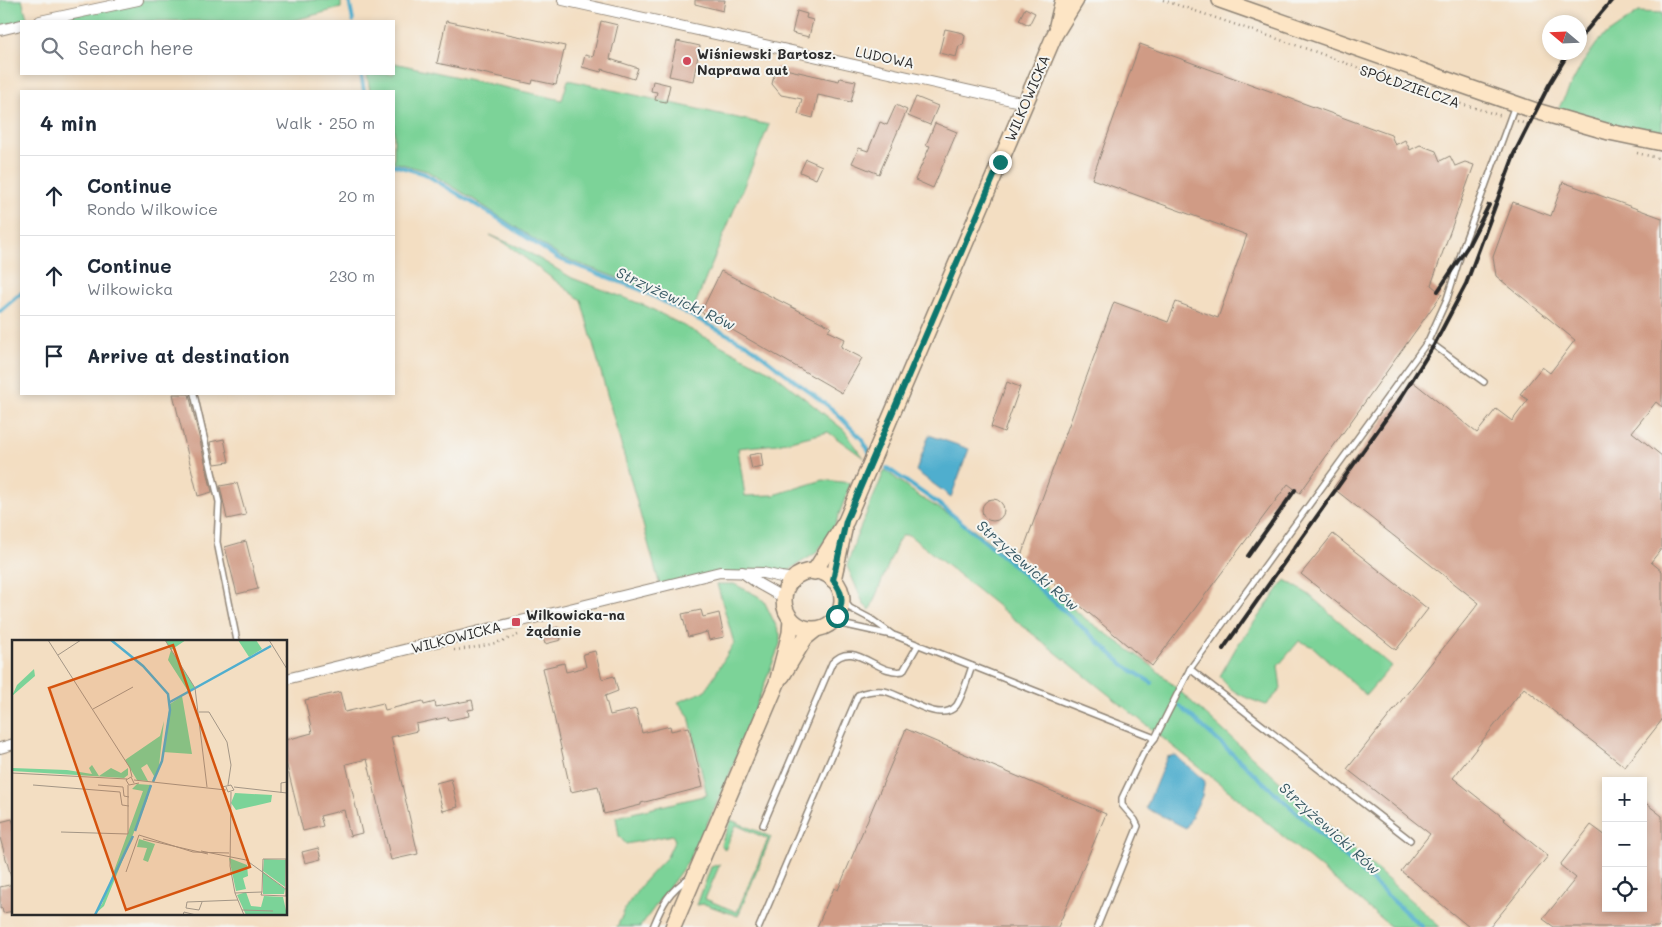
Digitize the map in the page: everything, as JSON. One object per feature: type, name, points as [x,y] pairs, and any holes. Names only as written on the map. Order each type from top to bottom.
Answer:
[{"type":"main road","name":"WILKOWICKA","points":[[1055,34],[1063,0]]},
{"type":"main road","name":"WILKOWICKA","points":[[814,572],[846,521],[1055,34],[1076,0]]},
{"type":"main road","name":"SPÓŁDZIELCZA","points":[[1220,0],[1252,8],[1515,104],[1609,132],[1662,143]]},
{"type":"main road","name":"WILKOWICKA","points":[[833,580],[846,521]]},
{"type":"main road","points":[[776,683],[794,658],[804,638],[832,622],[840,610],[842,598],[837,584],[824,574],[804,573],[789,584],[784,598],[785,608],[791,619],[800,626],[815,630]]},
{"type":"main road","points":[[673,927],[776,683],[790,633],[791,619]]},
{"type":"street","points":[[45,20],[138,0]]},
{"type":"street","name":"LUDOWA","points":[[563,0],[1025,103]]},
{"type":"street","points":[[0,30],[20,25]]},
{"type":"street","name":"WILKOWICKA","points":[[288,679],[720,572],[763,573],[794,579]]},
{"type":"street","points":[[742,572],[784,598]]},
{"type":"lane","points":[[1097,927],[1138,826],[1122,805],[1122,798],[1144,754],[1155,738],[1190,669],[1428,341],[1448,299],[1465,241],[1515,104]]},
{"type":"lane","points":[[1428,341],[1484,382]]},
{"type":"lane","points":[[194,395],[219,502],[217,542],[237,640]]},
{"type":"lane","points":[[842,598],[850,608],[871,619],[896,636]]},
{"type":"lane","points":[[832,622],[896,636],[1155,738]]},
{"type":"lane","points":[[762,825],[832,663],[839,655],[849,653],[894,672],[903,671],[918,645]]},
{"type":"lane","points":[[758,927],[858,696],[868,691],[886,691],[935,712],[948,712],[957,706],[972,666]]},
{"type":"lane","points":[[1190,669],[1410,840]]},
{"type":"lane","points":[[653,927],[670,893],[696,873]]},
{"type":"path","name":"SPÓŁDZIELCZA","points":[[1163,0],[1316,52],[1431,96],[1538,127]]},
{"type":"path","points":[[1636,153],[1662,159]]},
{"type":"green space","points":[[0,0],[22,0],[28,20],[20,20],[0,30]]},
{"type":"green space","points":[[138,0],[341,0],[341,8],[295,20],[45,20]]},
{"type":"green space","points":[[1639,12],[1662,13],[1662,143],[1554,117],[1582,64],[1587,60],[1587,57],[1600,39]]},
{"type":"green space","points":[[395,63],[562,100],[568,80],[769,125],[692,312],[642,287],[561,257],[427,171],[395,162],[395,90],[370,90],[367,75],[395,75]]},
{"type":"green space","points":[[490,235],[521,248],[572,278],[646,306],[773,373],[844,430],[864,458],[828,432],[777,444],[738,448],[745,496],[774,495],[823,480],[851,483],[833,530],[816,553],[781,577],[742,572],[660,586],[581,300],[505,243]]},
{"type":"green space","points":[[885,470],[920,497],[975,530],[1087,620],[1152,666],[1440,927],[1391,927],[1229,791],[909,535],[903,535],[898,541],[870,610],[864,605],[847,566],[856,538]]},
{"type":"green space","points":[[1285,580],[1308,594],[1391,666],[1366,695],[1313,647],[1299,641],[1278,666],[1281,689],[1266,705],[1234,691],[1224,682],[1220,676],[1237,646]]},
{"type":"green space","points":[[717,584],[734,584],[764,601],[780,634],[780,644],[723,791],[689,860],[640,927],[617,927],[627,905],[646,879],[667,857],[675,840],[672,835],[626,844],[619,836],[616,817],[707,795],[689,716],[678,702],[705,691],[734,643]]},
{"type":"green space","points":[[731,820],[771,837],[738,916],[704,904],[697,905],[711,867],[720,864],[705,899],[737,912],[768,839],[736,825],[725,850],[721,844]]},
{"type":"water","points":[[929,435],[969,449],[951,497],[916,471]]},
{"type":"water","points":[[1175,755],[1205,781],[1202,796],[1186,828],[1146,808],[1167,757]]},
{"type":"building","points":[[695,0],[725,0],[723,11],[695,4]]},
{"type":"building","points":[[1025,8],[1035,13],[1029,25],[1019,20]]},
{"type":"building","points":[[797,11],[807,14],[806,18],[813,20],[809,37],[792,33]]},
{"type":"building","points":[[446,21],[565,46],[556,85],[533,80],[532,84],[437,63]]},
{"type":"building","points":[[601,21],[618,25],[610,59],[638,68],[634,79],[602,69],[601,72],[582,67],[585,55],[593,57]]},
{"type":"building","points":[[945,29],[963,33],[965,36],[963,45],[959,46],[956,57],[939,53]]},
{"type":"building","points":[[677,41],[700,46],[693,81],[669,76]]},
{"type":"building","points":[[1140,44],[1391,135],[1395,145],[1405,140],[1410,150],[1420,145],[1436,151],[1440,161],[1450,156],[1455,166],[1465,162],[1474,165],[1431,285],[1442,294],[1300,493],[1288,484],[1152,666],[1021,556],[1114,302],[1168,322],[1176,302],[1218,318],[1247,235],[1092,179]]},
{"type":"building","points":[[776,67],[839,81],[840,78],[856,81],[851,102],[818,95],[813,118],[798,114],[802,99],[781,95],[772,84]]},
{"type":"building","points":[[653,81],[670,85],[666,102],[655,100],[657,92],[651,91]]},
{"type":"building","points":[[916,97],[938,106],[930,125],[908,116]]},
{"type":"building","points":[[896,105],[907,110],[879,174],[852,163],[859,148],[868,151],[880,122],[887,125]]},
{"type":"building","points":[[935,123],[957,132],[933,188],[915,180],[930,146],[926,145]]},
{"type":"building","points":[[806,159],[822,166],[816,179],[800,172]]},
{"type":"building","points":[[1563,182],[1662,218],[1662,407],[1656,402],[1632,432],[1662,456],[1662,548],[1651,562],[1662,571],[1662,720],[1625,767],[1524,688],[1453,778],[1548,856],[1490,927],[1469,927],[1401,871],[1430,834],[1347,769],[1479,603],[1333,488],[1412,381],[1477,433],[1496,409],[1512,421],[1528,400],[1520,394],[1542,367],[1550,373],[1575,340],[1496,276],[1493,257],[1513,202],[1551,216]]},
{"type":"building","points":[[721,271],[831,327],[828,331],[845,339],[841,347],[862,358],[842,393],[701,312]]},
{"type":"building","points":[[1007,382],[1020,387],[1004,432],[991,427]]},
{"type":"building","points":[[173,395],[189,395],[212,492],[198,496]]},
{"type":"building","points":[[224,439],[229,462],[215,464],[210,442]]},
{"type":"building","points":[[761,453],[763,467],[752,469],[749,455]]},
{"type":"building","points":[[237,483],[246,515],[227,519],[220,486]]},
{"type":"building","points":[[993,499],[1001,502],[1004,510],[1001,518],[993,521],[985,518],[982,510],[985,502]]},
{"type":"building","points":[[1333,534],[1428,609],[1396,650],[1301,574]]},
{"type":"building","points":[[246,541],[258,589],[237,594],[225,547]]},
{"type":"building","points":[[701,610],[703,617],[719,613],[724,637],[709,640],[707,632],[688,637],[682,614]]},
{"type":"building","points":[[558,627],[561,640],[545,644],[541,631]]},
{"type":"building","points":[[595,651],[602,679],[614,676],[618,691],[605,696],[610,715],[636,709],[642,733],[670,726],[671,731],[689,727],[703,787],[604,814],[598,786],[571,792],[543,668],[564,663],[566,672],[586,667],[583,654]]},
{"type":"building","points":[[340,692],[345,712],[383,703],[385,710],[423,701],[424,705],[435,702],[436,707],[472,700],[474,709],[468,710],[469,716],[449,720],[448,717],[416,724],[417,731],[391,737],[418,854],[391,860],[367,759],[346,764],[362,833],[350,836],[344,810],[320,816],[323,826],[303,831],[288,770],[288,739],[312,733],[305,700]]},
{"type":"building","points":[[906,729],[1106,814],[1058,927],[817,927],[834,888],[838,890]]},
{"type":"building","points":[[451,779],[458,807],[443,811],[436,783]]},
{"type":"building","points":[[1647,804],[1662,816],[1662,922],[1658,927],[1554,927],[1543,919],[1576,878],[1560,865],[1591,825],[1602,833],[1602,912],[1647,912]]},
{"type":"building","points":[[12,819],[11,876],[0,838],[0,822]]},
{"type":"building","points":[[318,848],[321,859],[305,863],[302,852]]},
{"type":"building","points":[[12,884],[12,911],[3,913],[2,908],[0,909],[0,887]]},
{"type":"waterway","points":[[349,0],[353,20]]},
{"type":"waterway","points":[[361,75],[364,90]]},
{"type":"waterway","name":"Strzyżewicki Rów","points":[[395,165],[425,174],[496,217],[559,259],[641,290],[748,345],[832,409],[862,439],[871,455]]},
{"type":"waterway","name":"Strzyżewicki Rów","points":[[0,311],[20,294]]},
{"type":"waterway","name":"Strzyżewicki Rów","points":[[887,468],[943,507],[1010,562],[1125,666],[1152,683]]},
{"type":"waterway","name":"Strzyżewicki Rów","points":[[1180,706],[1422,927]]},
{"type":"railway","points":[[1587,30],[1612,0]]},
{"type":"railway","points":[[1512,158],[1549,85],[1564,60]]},
{"type":"railway","points":[[1223,649],[1402,396],[1434,345],[1466,284],[1515,153]]},
{"type":"railway","points":[[1438,291],[1468,246],[1489,205]]},
{"type":"railway","points":[[1248,556],[1295,490]]},
{"type":"place","name":"Wiśniewski Bartosz. Naprawa aut","points":[[687,61]]},
{"type":"place","name":"Wilkowicka-na żądanie","points":[[516,622]]},
{"type":"route","points":[[837,616],[842,604],[842,598],[837,584],[833,580],[846,521],[1000,162]]}]
